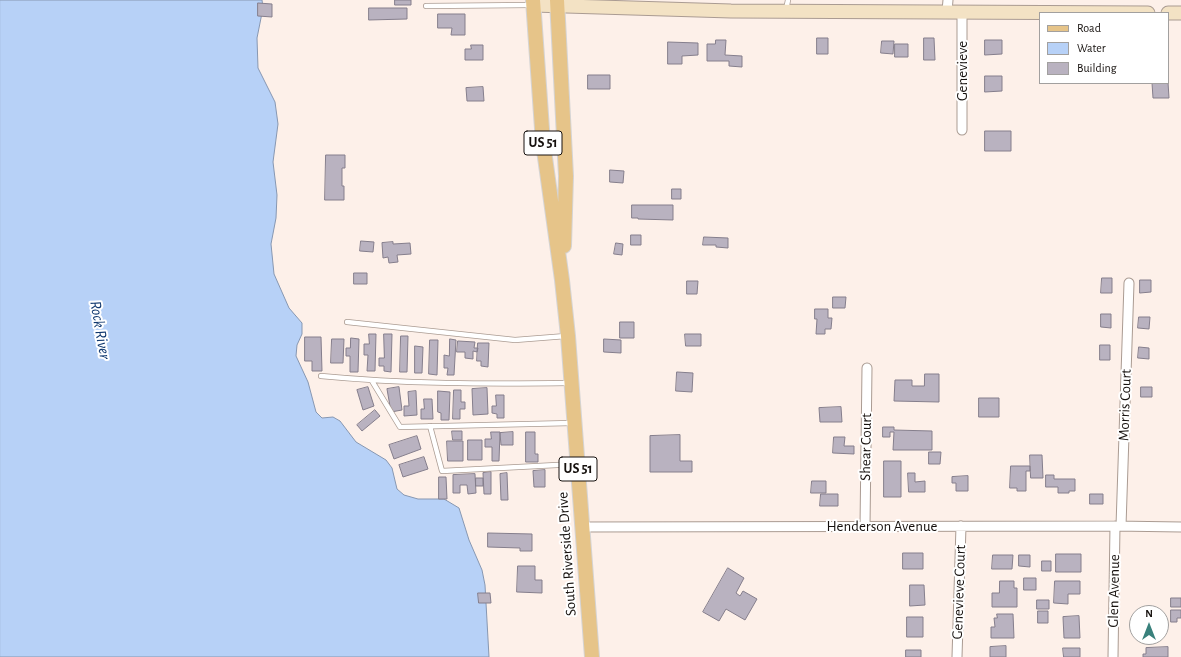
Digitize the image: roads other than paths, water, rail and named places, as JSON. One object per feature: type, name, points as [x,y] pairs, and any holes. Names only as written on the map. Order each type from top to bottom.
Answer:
[{"type":"main road","name":"South Riverside Drive","points":[[533,2],[544,143],[568,336],[592,657]]},
{"type":"main road","name":"South Riverside Drive","points":[[557,3],[566,176],[562,280]]},
{"type":"street","points":[[533,2],[730,11],[787,5],[948,6],[962,12],[1039,12]]},
{"type":"street","name":"Genevieve","points":[[962,12],[962,130]]},
{"type":"street","points":[[1169,13],[1181,13]]},
{"type":"street","name":"Morris Court","points":[[1118,526],[1129,283]]},
{"type":"street","name":"Shear Court","points":[[865,526],[867,368]]},
{"type":"street","name":"Genevieve Court","points":[[957,657],[961,526]]},
{"type":"street","name":"Glen Avenue","points":[[1113,657],[1118,526]]},
{"type":"street","name":"Henderson Avenue","points":[[582,527],[1181,527]]},
{"type":"lane","points":[[426,6],[533,2]]},
{"type":"lane","points":[[347,322],[515,340],[568,336]]},
{"type":"lane","points":[[322,376],[372,381],[571,384]]},
{"type":"lane","points":[[372,381],[400,427],[574,424]]},
{"type":"lane","points":[[430,426],[442,471],[577,464]]},
{"type":"water","name":"Rock River","points":[[0,0],[262,0],[263,8],[257,38],[258,68],[275,102],[278,124],[273,162],[277,195],[276,218],[271,244],[274,274],[289,308],[302,323],[302,334],[297,345],[296,356],[308,382],[316,412],[322,418],[333,417],[340,421],[356,442],[386,460],[392,468],[397,489],[404,495],[418,499],[444,499],[459,508],[469,540],[482,570],[485,585],[489,657],[0,657]]}]
